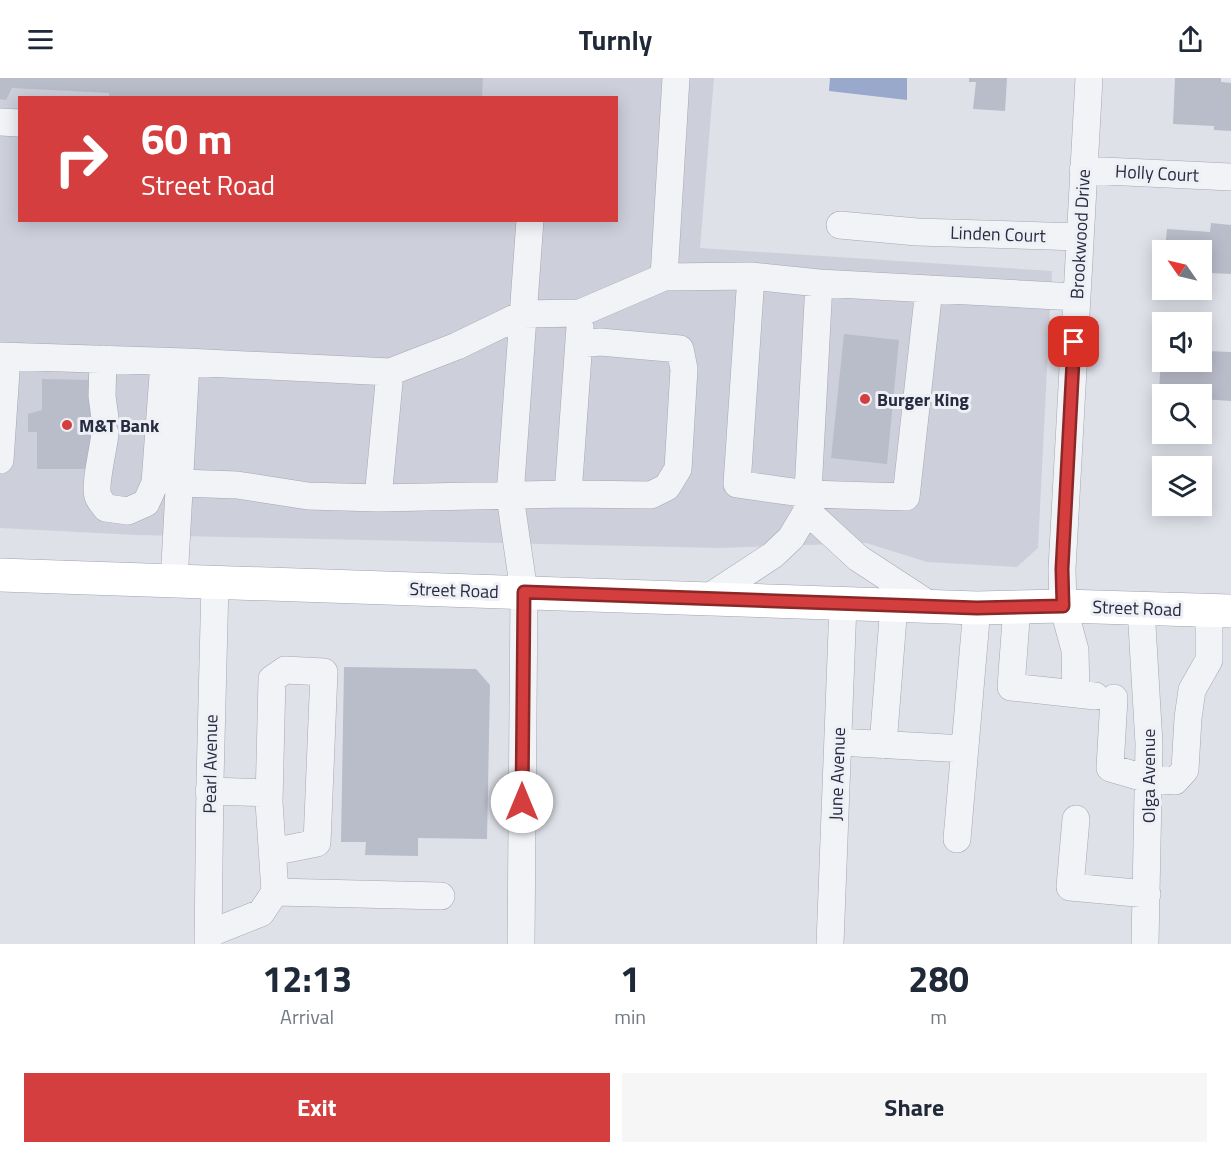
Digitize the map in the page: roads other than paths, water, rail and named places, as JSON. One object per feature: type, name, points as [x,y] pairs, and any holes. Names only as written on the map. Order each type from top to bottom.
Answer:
[{"type":"main road","name":"Street Road","points":[[0,575],[977,608],[1063,606],[1220,610]]},
{"type":"street","points":[[664,277],[676,78]]},
{"type":"street","name":"Brookwood Drive","points":[[1076,694],[1075,650],[1063,606],[1062,569],[1089,78]]},
{"type":"street","points":[[0,122],[18,123]]},
{"type":"street","name":"Holly Court","points":[[1083,170],[1231,177]]},
{"type":"street","points":[[521,944],[524,592],[510,496],[530,222]]},
{"type":"street","name":"Linden Court","points":[[840,225],[917,232],[1080,237]]},
{"type":"street","points":[[751,276],[737,484],[807,503],[906,497],[929,289]]},
{"type":"street","points":[[0,460],[3,356],[390,372],[457,346],[523,314],[580,313],[664,277],[751,276],[819,283],[1076,297]]},
{"type":"street","points":[[706,599],[773,555],[791,538],[807,503],[819,283]]},
{"type":"street","points":[[568,494],[580,344],[580,313]]},
{"type":"street","points":[[180,483],[237,485],[308,496],[378,498],[568,494],[651,495],[667,487],[678,469],[684,369],[680,349],[600,342],[580,344]]},
{"type":"street","points":[[103,359],[101,420],[103,455],[99,468],[97,495],[106,508],[128,511],[146,503],[155,483],[175,362]]},
{"type":"street","points":[[174,582],[180,483],[175,362]]},
{"type":"street","points":[[378,498],[390,372]]},
{"type":"street","points":[[807,503],[858,558],[930,605]]},
{"type":"street","name":"Pearl Avenue","points":[[208,939],[209,791],[215,583]]},
{"type":"street","name":"June Avenue","points":[[830,944],[843,604]]},
{"type":"street","points":[[883,745],[894,604]]},
{"type":"street","points":[[1017,607],[1011,687],[1147,702]]},
{"type":"street","points":[[957,839],[977,608]]},
{"type":"street","name":"Olga Avenue","points":[[1141,608],[1147,702],[1148,779],[1145,944]]},
{"type":"street","points":[[1114,698],[1110,768],[1148,779],[1175,781],[1185,770],[1192,690],[1220,660],[1220,610]]},
{"type":"street","points":[[208,939],[261,914],[275,892],[272,852],[269,793],[272,679],[285,670],[324,672],[317,843],[272,852]]},
{"type":"street","points":[[838,742],[965,749]]},
{"type":"street","points":[[209,791],[269,793]]},
{"type":"street","points":[[1077,819],[1070,887],[1146,894]]},
{"type":"street","points":[[275,892],[441,896]]},
{"type":"water","points":[[830,78],[907,78],[907,100],[829,91]]},
{"type":"place","name":"Burger King","points":[[865,399]]},
{"type":"place","name":"M&T Bank","points":[[67,425]]}]
